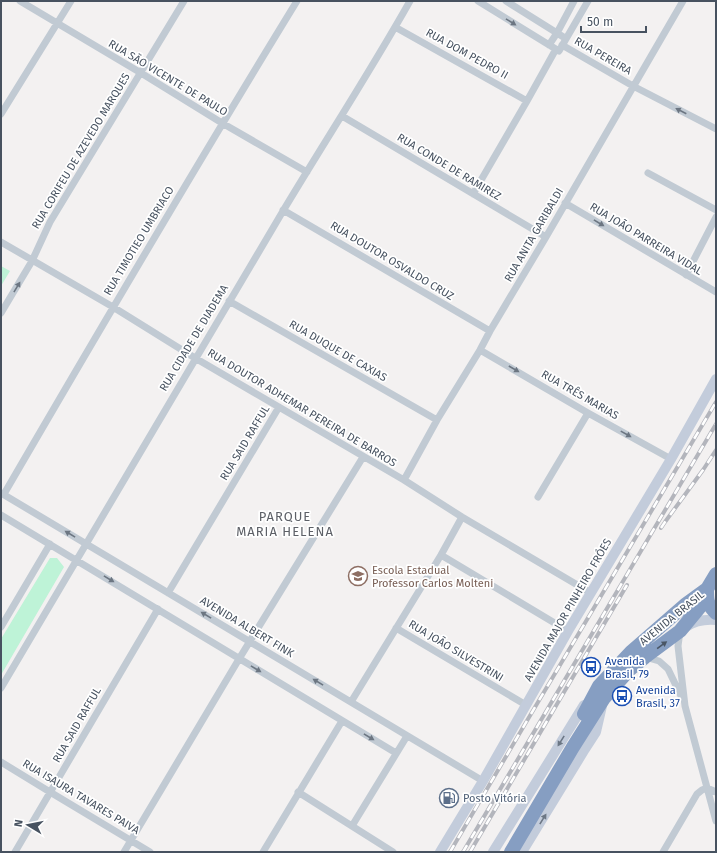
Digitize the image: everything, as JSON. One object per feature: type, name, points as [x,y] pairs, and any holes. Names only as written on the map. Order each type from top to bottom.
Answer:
[{"type":"highway","points":[[716,574],[707,589],[707,601],[716,613]]},
{"type":"highway","name":"AVENIDA BRASIL","points":[[571,746],[602,692],[631,652],[685,605],[707,589]]},
{"type":"highway","name":"AVENIDA BRASIL","points":[[602,692],[645,657],[680,632],[699,608],[707,589]]},
{"type":"highway","points":[[685,605],[699,608]]},
{"type":"highway","points":[[505,852],[571,746]]},
{"type":"highway","points":[[511,852],[571,746]]},
{"type":"street","name":"RUA SÃO VICENTE DE PAULO","points":[[20,1],[222,123],[307,172]]},
{"type":"street","points":[[1,114],[71,1]]},
{"type":"street","name":"RUA CORIFEU DE AZEVEDO MARQUES","points":[[1,313],[32,260],[50,222],[184,1]]},
{"type":"street","name":"RUA TIMOTIEO UMBRIACO","points":[[2,494],[222,123],[297,1]]},
{"type":"street","name":"RUA CIDADE DE DIADEMA","points":[[1,688],[195,358],[410,1]]},
{"type":"street","points":[[478,1],[549,45],[560,46]]},
{"type":"street","points":[[506,1],[557,33],[560,46]]},
{"type":"street","points":[[549,45],[574,1]]},
{"type":"street","points":[[473,194],[527,101],[588,1]]},
{"type":"street","name":"RUA ANITA GARIBALDI","points":[[404,480],[437,420],[480,350],[683,1]]},
{"type":"street","name":"RUA DOM PEDRO II","points":[[395,27],[527,101]]},
{"type":"street","name":"RUA PEREIRA","points":[[560,46],[716,129]]},
{"type":"street","name":"RUA CONDE DE RAMIREZ","points":[[342,116],[546,237]]},
{"type":"street","points":[[648,173],[716,210]]},
{"type":"street","name":"RUA JOÃO PARREIRA VIDAL","points":[[565,203],[716,292]]},
{"type":"street","name":"RUA DOUTOR OSVALDO CRUZ","points":[[284,210],[490,331]]},
{"type":"street","points":[[686,275],[716,217]]},
{"type":"street","name":"RUA DOUTOR ADHEMAR PEREIRA DE BARROS","points":[[1,242],[113,307],[195,358],[404,480],[462,517],[592,593]]},
{"type":"street","name":"RUA DUQUE DE CAXIAS","points":[[229,301],[437,420]]},
{"type":"street","name":"RUA TRÊS MARIAS","points":[[480,350],[671,459]]},
{"type":"street","name":"AVENIDA MAJOR PINHEIRO FRÓES","points":[[440,852],[568,631],[671,459],[716,379]]},
{"type":"street","name":"RUA SAID RAFFUL","points":[[168,593],[280,407]]},
{"type":"street","points":[[538,497],[588,413]]},
{"type":"street","points":[[124,852],[239,659],[364,457]]},
{"type":"street","name":"AVENIDA ALBERT FINK","points":[[2,494],[483,780]]},
{"type":"street","points":[[1,515],[396,753]]},
{"type":"street","points":[[351,702],[441,555],[462,517]]},
{"type":"street","points":[[1,627],[50,544]]},
{"type":"street","points":[[441,555],[568,631]]},
{"type":"street","points":[[699,608],[716,616]]},
{"type":"street","name":"RUA SAID RAFFUL","points":[[15,852],[158,609]]},
{"type":"street","points":[[716,620],[699,620],[691,624],[680,632],[678,646],[686,706],[716,821]]},
{"type":"street","name":"RUA JOÃO SILVESTRINI","points":[[396,628],[526,705]]},
{"type":"street","points":[[645,657],[659,661],[668,669],[686,706]]},
{"type":"street","name":"AVENIDA BRASIL","points":[[493,852],[589,696],[602,692],[596,732],[522,852]]},
{"type":"street","points":[[262,852],[342,721]]},
{"type":"street","points":[[352,826],[396,753],[408,736]]},
{"type":"street","name":"RUA ISAURA TAVARES PAIVA","points":[[1,762],[150,852]]},
{"type":"street","points":[[663,852],[697,794],[707,788],[716,792]]},
{"type":"street","points":[[298,792],[393,852]]},
{"type":"green space","points":[[1,266],[10,271],[1,286]]},
{"type":"green space","points":[[50,558],[57,558],[64,567],[1,675],[1,639]]},
{"type":"railway","points":[[450,852],[716,402]]},
{"type":"railway","points":[[463,852],[716,424]]},
{"type":"railway","points":[[661,528],[716,450]]},
{"type":"railway","points":[[470,852],[627,585]]},
{"type":"place","name":"Escola Estadual Professor Carlos Molteni","points":[[358,576]]},
{"type":"place","name":"Avenida Brasil, 79","points":[[591,667]]},
{"type":"place","name":"Avenida Brasil, 37","points":[[622,696]]},
{"type":"place","name":"Posto Vitória","points":[[449,798]]},
{"type":"district","name":"PARQUE MARIA HELENA","points":[[285,524]]}]
